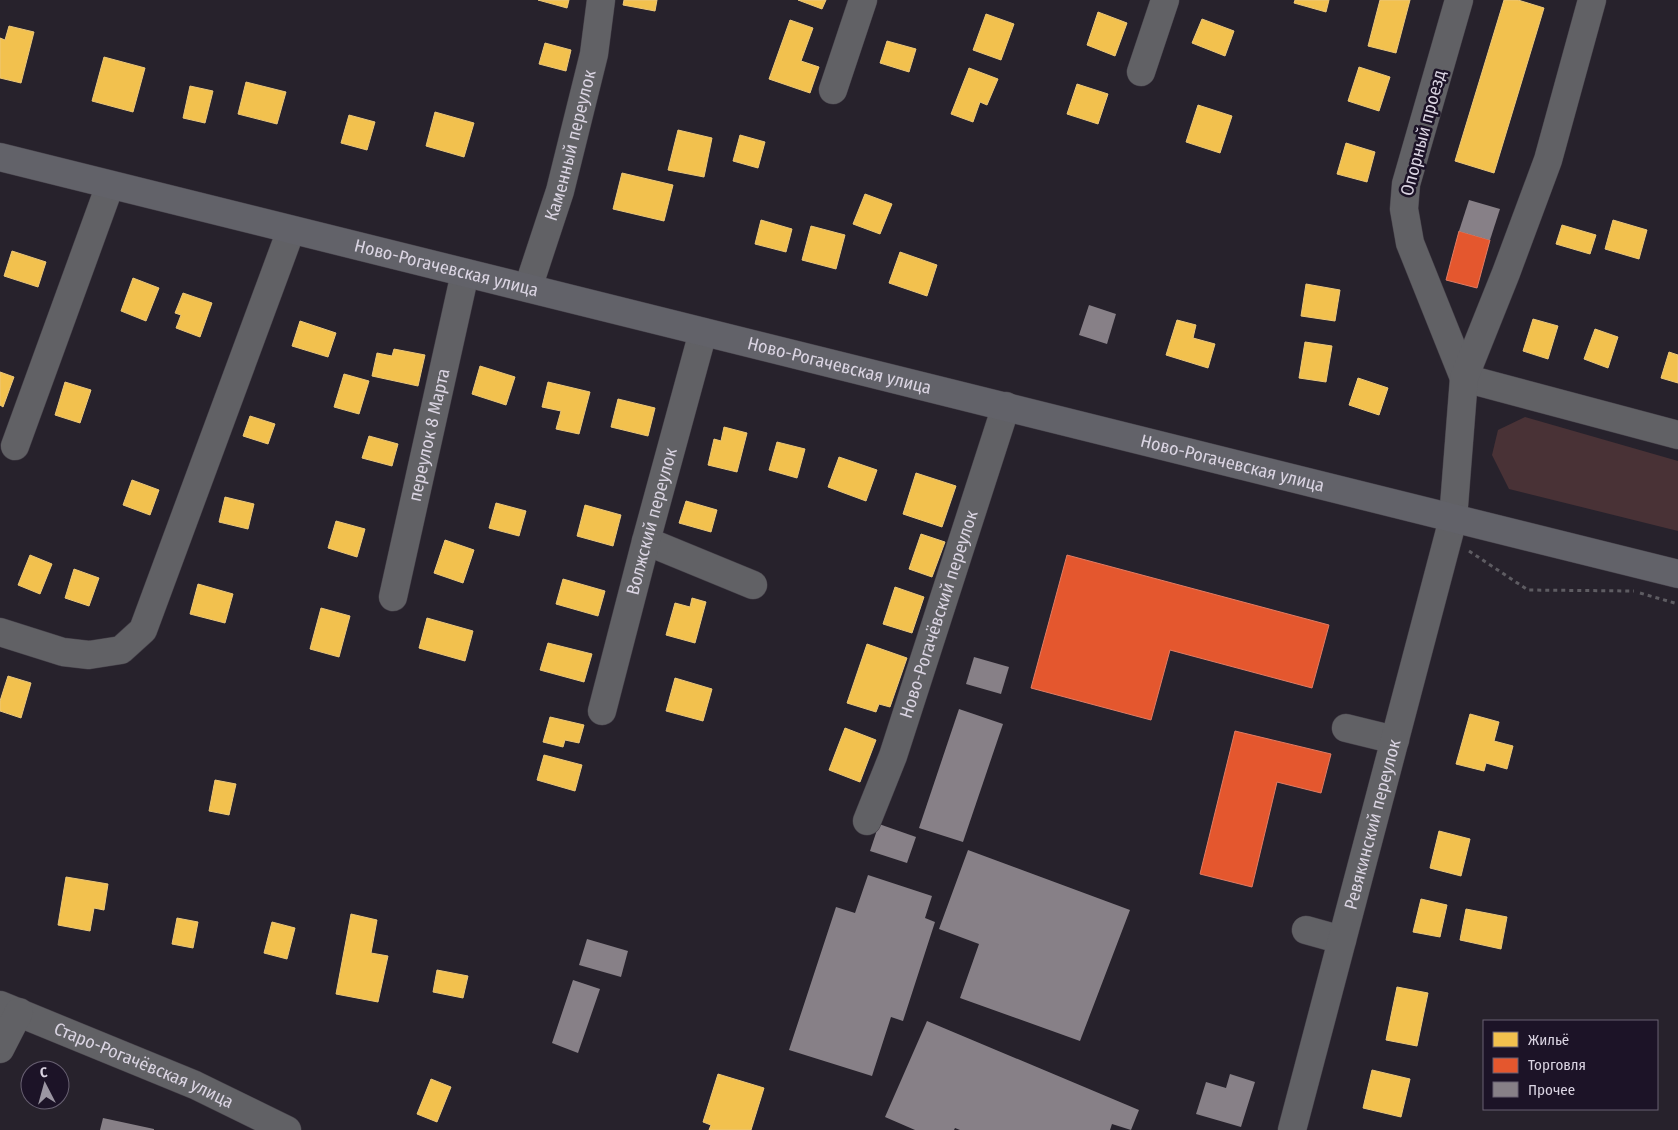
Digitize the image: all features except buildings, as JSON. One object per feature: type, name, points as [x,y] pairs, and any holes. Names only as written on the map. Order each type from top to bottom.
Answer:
[{"type":"main road","name":"Ново-Рогачевская улица","points":[[0,158],[1006,406],[1450,528],[1678,574]]},
{"type":"street","name":"Каменный переулок","points":[[528,288],[560,191],[594,54],[601,0]]},
{"type":"street","points":[[833,90],[863,0]]},
{"type":"street","points":[[1141,72],[1165,0]]},
{"type":"street","name":"Опорный проезд","points":[[1459,0],[1406,184],[1404,209],[1410,243],[1464,378]]},
{"type":"street","points":[[1592,0],[1548,160],[1464,378],[1678,434]]},
{"type":"street","points":[[15,446],[110,185]]},
{"type":"street","points":[[0,632],[63,652],[89,654],[121,650],[144,630],[291,230]]},
{"type":"street","name":"переулок 8 Марта","points":[[393,597],[465,273]]},
{"type":"street","name":"Волжский переулок","points":[[602,712],[703,332]]},
{"type":"street","name":"Ревякинский переулок","points":[[1292,1130],[1450,528],[1464,378]]},
{"type":"street","name":"Ново-Рогачёвский переулок","points":[[867,821],[893,756],[1006,406]]},
{"type":"street","points":[[646,541],[753,585]]},
{"type":"street","points":[[1346,728],[1395,740]]},
{"type":"street","points":[[1306,930],[1342,940]]},
{"type":"street","points":[[0,1049],[9,1008]]},
{"type":"street","name":"Старо-Рогачёвская улица","points":[[9,1008],[195,1085],[287,1130]]},
{"type":"path","points":[[1450,528],[1482,561],[1528,590],[1631,590],[1678,604]]},
{"type":"shaded area","points":[[1525,417],[1678,461],[1678,531],[1509,489],[1492,455],[1498,430]]}]
